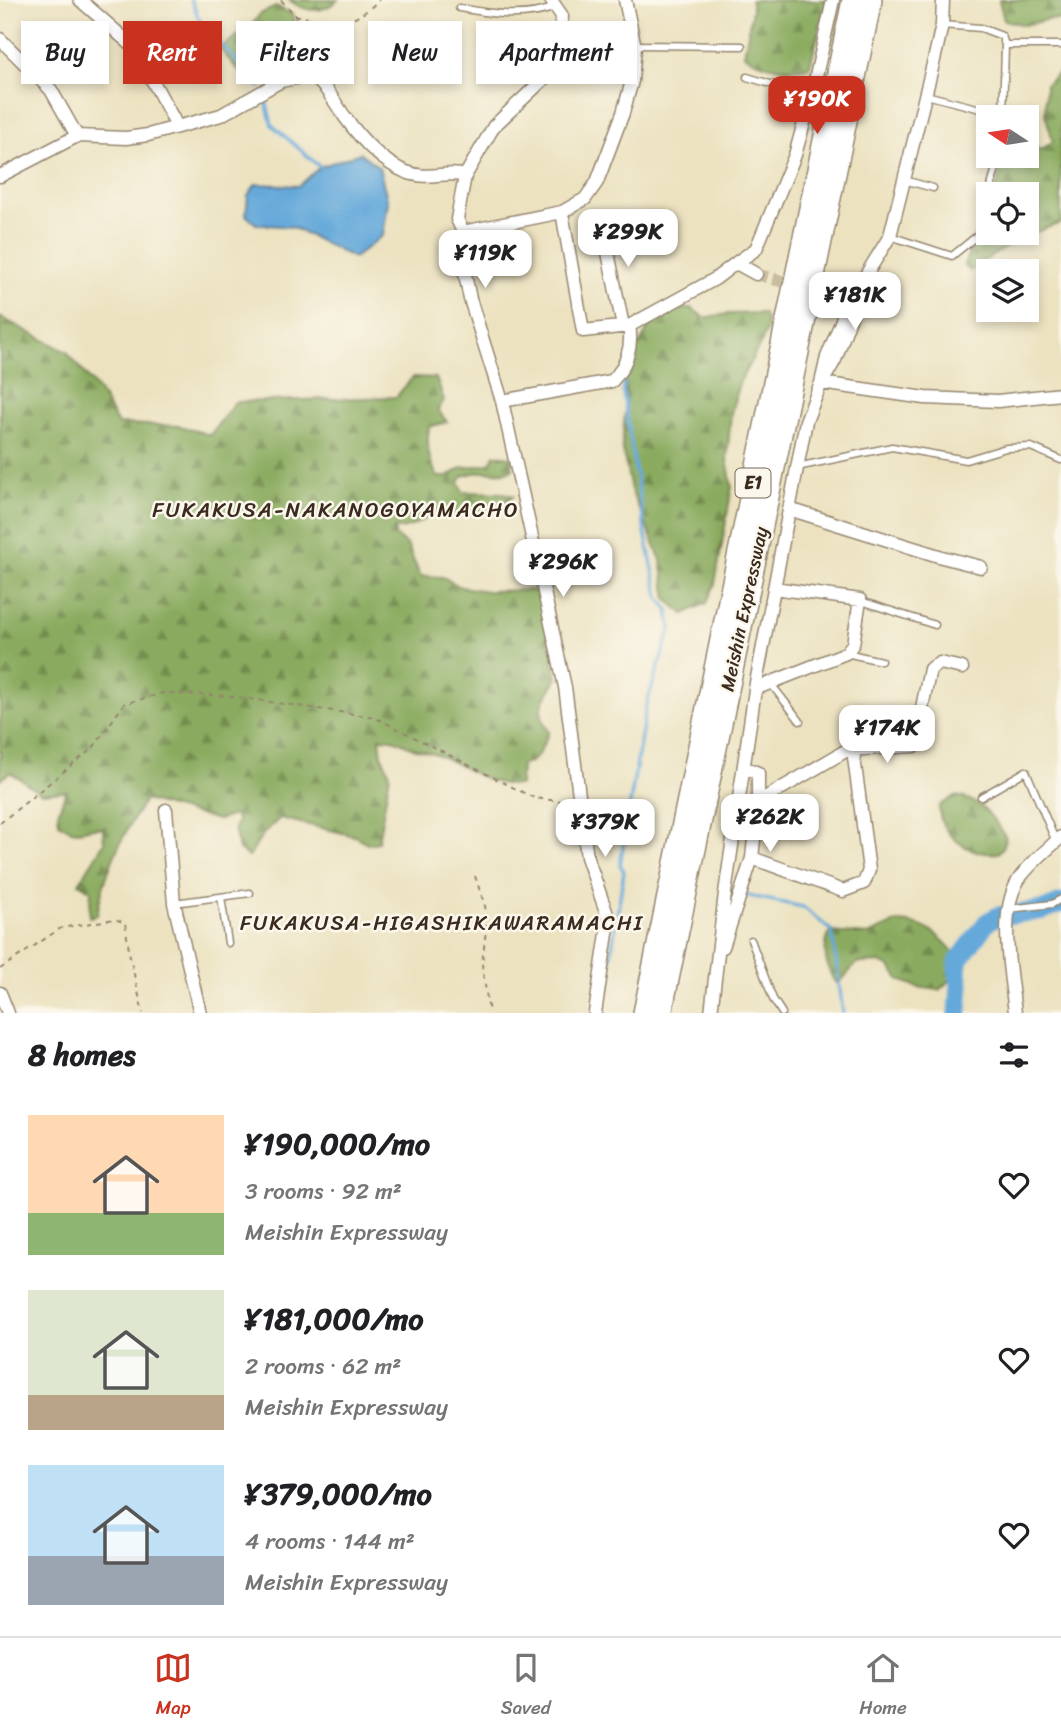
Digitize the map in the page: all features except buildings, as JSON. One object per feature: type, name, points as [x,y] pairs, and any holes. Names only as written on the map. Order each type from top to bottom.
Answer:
[{"type":"highway","name":"Meishin Expressway","points":[[644,1013],[853,0]]},
{"type":"highway","name":"Meishin Expressway","points":[[661,1013],[871,0]]},
{"type":"street","points":[[80,0],[135,48],[177,126]]},
{"type":"street","points":[[625,0],[629,21]]},
{"type":"street","points":[[562,212],[583,331],[626,326],[715,279],[756,249],[795,155],[832,0]]},
{"type":"street","points":[[821,383],[835,360],[866,275],[890,236],[942,25],[943,0]]},
{"type":"street","points":[[553,3],[562,16],[559,53],[547,76],[494,126],[465,176],[457,219],[463,232],[463,264],[470,299],[502,401],[565,687],[573,730],[587,857],[609,919],[595,1013]]},
{"type":"street","points":[[0,38],[51,90],[77,136]]},
{"type":"street","points":[[0,176],[77,136],[126,138],[148,135],[221,114],[277,84]]},
{"type":"street","points":[[321,84],[370,147],[386,159],[405,171],[426,177],[459,174],[465,176]]},
{"type":"street","points":[[463,232],[562,212],[585,199],[597,183],[631,84]]},
{"type":"street","points":[[502,401],[612,381],[623,370],[631,335],[626,326],[601,218]]},
{"type":"street","points":[[736,263],[756,274]]},
{"type":"street","points":[[711,1013],[755,689],[774,588],[806,421],[842,320],[845,304],[834,296]]},
{"type":"street","points":[[821,383],[925,398],[998,401],[1061,394]]},
{"type":"street","points":[[789,509],[930,554],[981,567]]},
{"type":"street","points":[[755,689],[846,653],[853,644],[860,600],[774,588]]},
{"type":"street","points":[[758,802],[847,750],[914,746],[930,669],[940,663],[962,668]]},
{"type":"street","points":[[752,858],[843,891],[864,883],[869,870],[853,750]]},
{"type":"street","points":[[718,952],[725,943],[752,858],[758,773],[744,767]]},
{"type":"street","points":[[166,810],[174,903],[200,1013]]},
{"type":"street","points":[[1015,1013],[1008,914],[1014,888],[1022,875],[1058,839]]},
{"type":"street","points":[[0,993],[8,1013]]},
{"type":"lane","points":[[460,8],[520,15],[553,3]]},
{"type":"lane","points":[[942,25],[981,28],[1002,36],[1005,46],[1004,105]]},
{"type":"lane","points":[[637,44],[742,46]]},
{"type":"lane","points":[[1005,46],[1061,45]]},
{"type":"lane","points":[[747,77],[811,96]]},
{"type":"lane","points":[[926,95],[976,108]]},
{"type":"lane","points":[[904,180],[933,188]]},
{"type":"lane","points":[[890,236],[952,256],[976,237]]},
{"type":"lane","points":[[797,467],[892,447],[965,460],[1006,448],[1031,447],[1061,460]]},
{"type":"lane","points":[[860,600],[935,625]]},
{"type":"lane","points":[[846,653],[881,661]]},
{"type":"lane","points":[[771,682],[800,721]]},
{"type":"lane","points":[[981,797],[1026,771],[1058,839]]},
{"type":"lane","points":[[174,903],[250,893]]},
{"type":"lane","points":[[221,897],[228,943]]},
{"type":"lane","points":[[1008,914],[1052,904],[1061,899]]},
{"type":"lane","points":[[226,932],[237,931]]},
{"type":"lane","points":[[751,940],[773,999],[782,1013]]},
{"type":"path","points":[[281,0],[295,15],[297,21]]},
{"type":"path","points":[[295,15],[339,24],[356,17],[379,0]]},
{"type":"path","points":[[0,823],[93,748],[124,704],[163,693],[229,696],[374,716],[534,798],[580,803]]},
{"type":"path","points":[[475,876],[487,921],[482,964],[489,1013]]},
{"type":"path","points":[[0,969],[61,928],[115,919],[125,923],[130,957],[144,1013]]},
{"type":"green space","points":[[289,0],[338,0],[326,8],[314,10]]},
{"type":"green space","points":[[751,0],[827,0],[810,66],[777,67],[744,55],[752,10]]},
{"type":"green space","points":[[999,0],[1061,0],[1061,20],[1050,19],[1024,25],[1004,20]]},
{"type":"green space","points":[[277,6],[293,15],[295,21],[255,21],[260,14]]},
{"type":"green space","points":[[236,36],[236,68],[222,51],[222,47]]},
{"type":"green space","points":[[1061,71],[1061,223],[1039,231],[1039,182],[998,182],[1001,168],[1040,168],[1040,149],[1053,141],[1045,114],[1046,84]]},
{"type":"green space","points":[[977,245],[1011,245],[988,259],[976,259],[976,267],[970,271],[964,265],[970,249]]},
{"type":"green space","points":[[691,308],[705,318],[763,313],[768,326],[739,383],[731,413],[727,459],[732,487],[715,584],[707,603],[684,614],[667,599],[661,560],[631,490],[622,447],[625,379],[636,350],[649,327],[675,310]]},
{"type":"green space","points":[[0,317],[67,352],[99,391],[118,424],[180,426],[210,435],[235,402],[396,397],[413,377],[436,378],[444,400],[438,410],[447,422],[429,427],[429,453],[438,477],[447,477],[462,468],[490,464],[494,455],[511,457],[513,469],[509,471],[472,473],[463,476],[459,482],[463,492],[504,493],[514,496],[503,505],[488,510],[435,515],[406,528],[395,529],[395,536],[407,545],[420,576],[443,577],[461,587],[487,591],[535,590],[541,599],[557,678],[541,710],[549,732],[536,757],[521,765],[520,785],[488,780],[435,754],[395,740],[380,738],[382,756],[390,774],[378,842],[369,844],[355,836],[280,818],[263,834],[249,857],[239,850],[234,828],[238,821],[234,815],[218,820],[145,800],[115,855],[104,884],[97,915],[89,917],[91,891],[79,883],[104,843],[103,828],[77,831],[59,823],[58,813],[66,791],[41,793],[10,772],[0,780]]},
{"type":"green space","points":[[955,796],[979,805],[996,823],[1006,838],[998,853],[977,851],[950,835],[940,817],[939,806]]},
{"type":"green space","points":[[897,922],[924,927],[944,941],[956,955],[953,978],[939,990],[917,987],[900,980],[889,966],[880,962],[857,963],[838,984],[830,973],[826,959],[830,932],[868,935]]},
{"type":"water","points":[[360,153],[379,167],[388,202],[383,235],[354,258],[292,227],[256,224],[246,215],[248,195],[256,184],[299,186],[320,167]]},
{"type":"waterway","points":[[191,0],[200,21],[260,87]]},
{"type":"waterway","points":[[265,97],[272,125],[320,167]]},
{"type":"waterway","points":[[602,1013],[624,871],[620,865],[646,706],[671,628],[668,609],[659,598],[645,532],[623,392],[625,371]]},
{"type":"waterway","points":[[745,895],[803,907],[832,931],[843,1013]]},
{"type":"waterway","points":[[958,1013],[959,960],[987,922],[998,916],[1044,910],[1061,903]]},
{"type":"tunnel","points":[[756,274],[834,296]]},
{"type":"district","name":"FUKAKUSA-NAKANOGOYAMACHO","points":[[336,510]]},
{"type":"district","name":"FUKAKUSA-HIGASHIKAWARAMACHI","points":[[442,923]]}]
